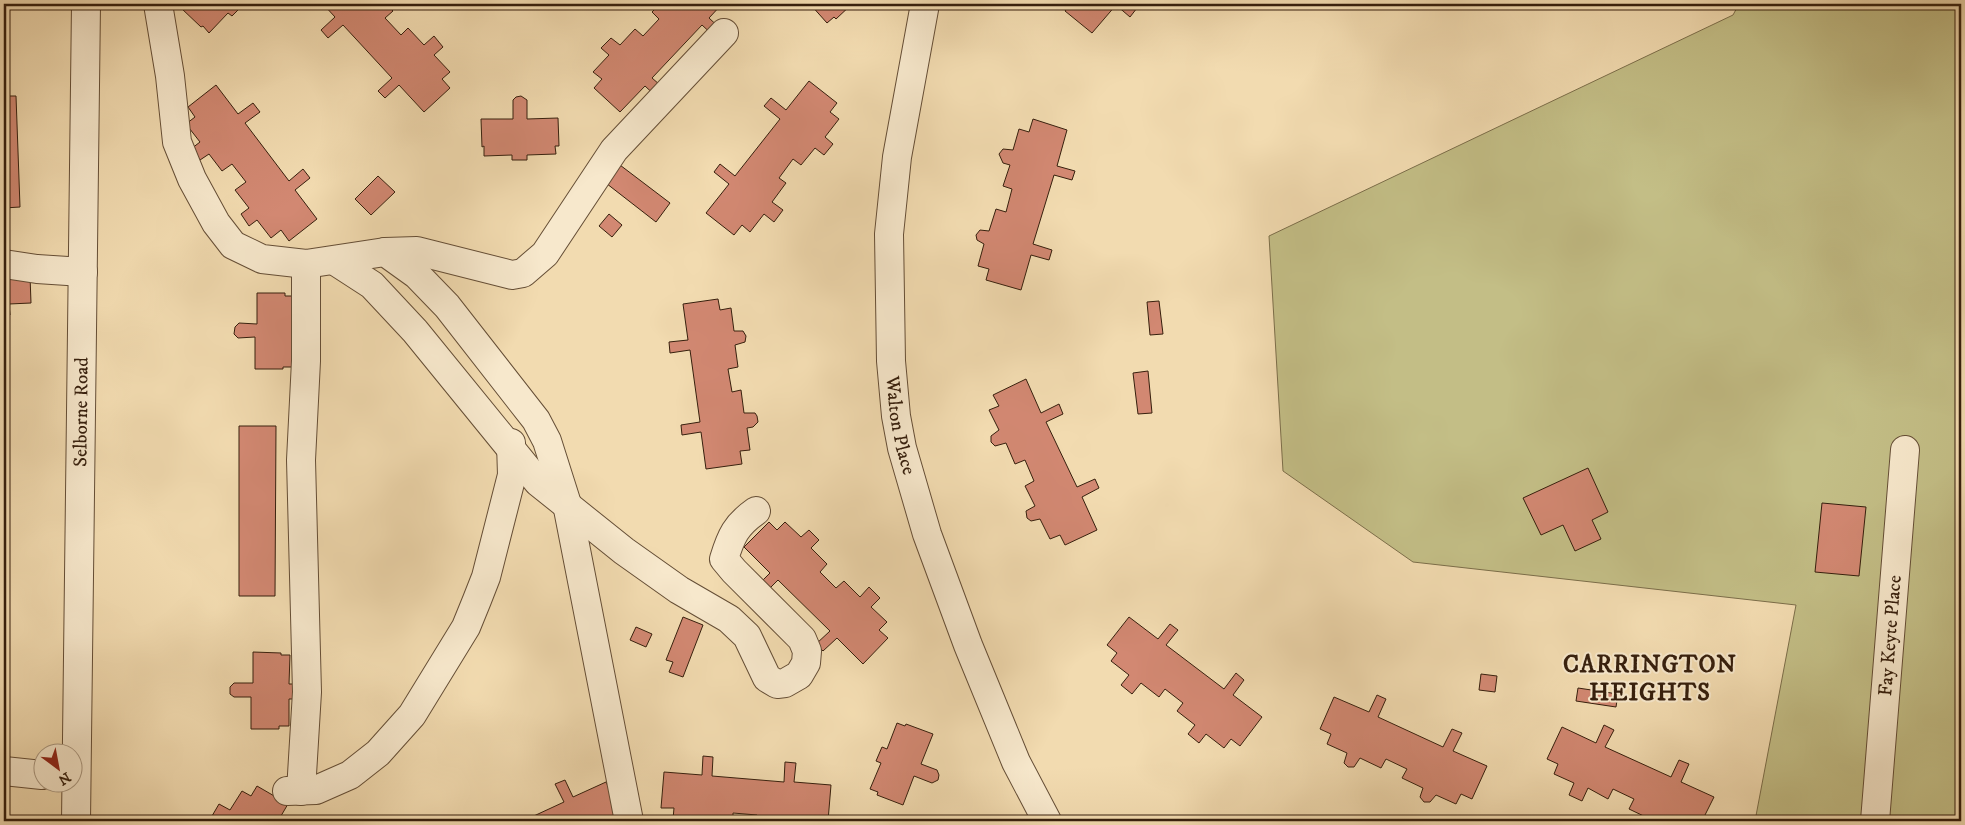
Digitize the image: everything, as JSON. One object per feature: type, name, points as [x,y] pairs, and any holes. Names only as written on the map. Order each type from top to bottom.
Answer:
[{"type":"street","name":"Selborne Road","points":[[75,742],[86,4]]},
{"type":"street","points":[[158,4],[170,76],[177,142],[192,179],[216,223],[233,245],[262,259],[306,264],[385,252],[417,251],[512,275],[523,273],[545,254],[614,150],[724,33]]},
{"type":"street","name":"Walton Place","points":[[925,4],[897,158],[889,234],[891,361],[896,416],[902,448],[927,534],[968,645],[1016,762],[1047,821]]},
{"type":"street","points":[[385,252],[417,275],[447,306],[536,420],[547,441],[568,504],[629,821]]},
{"type":"street","points":[[335,261],[372,285],[403,318],[538,482],[671,585],[729,619],[747,636],[767,678],[777,684],[785,683],[799,675],[806,663],[807,651],[802,639],[724,559],[730,540],[742,521],[756,511]]},
{"type":"street","points":[[4,264],[37,270],[82,272]]},
{"type":"street","points":[[306,264],[306,361],[301,460],[307,692],[294,791],[316,790],[350,775],[378,753],[412,715],[466,627],[486,576],[512,475],[509,422],[501,375]]},
{"type":"street","name":"Fay Keyte Place","points":[[1875,821],[1905,450]]},
{"type":"street","points":[[4,771],[32,774]]},
{"type":"street","name":"Selborne Road","points":[[75,792],[76,821]]},
{"type":"shaded area","points":[[1739,4],[1961,4],[1961,821],[1755,821],[1796,605],[1413,562],[1283,471],[1269,236],[1733,15]]},
{"type":"building","points":[[185,4],[243,5],[232,16],[228,13],[209,33],[181,8]]},
{"type":"building","points":[[323,4],[386,4],[393,11],[385,18],[401,35],[408,28],[424,45],[434,36],[443,47],[434,55],[450,72],[442,79],[450,88],[424,112],[399,85],[385,98],[378,91],[392,78],[343,25],[328,38],[321,30],[335,17]]},
{"type":"building","points":[[660,4],[722,4],[709,18],[723,31],[716,38],[702,25],[652,78],[667,91],[659,99],[645,86],[620,112],[594,88],[602,79],[593,72],[609,55],[601,48],[611,38],[620,45],[635,29],[643,36],[659,19],[652,12]]},
{"type":"building","points":[[810,4],[852,4],[836,19],[834,17],[827,23]]},
{"type":"building","points":[[1070,4],[1131,4],[1137,8],[1130,17],[1116,5],[1092,33],[1065,11]]},
{"type":"building","points":[[809,81],[837,103],[830,112],[839,119],[825,137],[833,144],[824,155],[815,148],[801,165],[793,159],[779,178],[786,183],[772,202],[783,210],[774,222],[764,214],[750,232],[742,225],[734,235],[706,213],[729,184],[714,172],[720,164],[735,176],[780,119],[764,106],[771,98],[786,110]]},
{"type":"building","points":[[216,85],[238,114],[253,103],[260,112],[245,123],[289,181],[303,169],[310,178],[295,190],[317,219],[289,241],[281,230],[271,238],[257,220],[249,226],[241,214],[249,208],[235,190],[246,182],[232,164],[222,171],[209,154],[200,160],[191,149],[200,142],[186,124],[195,117],[188,107]]},
{"type":"building","points":[[4,96],[16,96],[20,207],[4,208]]},
{"type":"building","points":[[521,96],[527,100],[527,119],[558,118],[559,146],[555,146],[556,154],[527,155],[527,160],[512,160],[512,155],[484,156],[481,119],[513,119],[513,100]]},
{"type":"building","points":[[1033,119],[1067,130],[1057,166],[1075,171],[1072,180],[1054,175],[1033,244],[1052,250],[1049,260],[1031,255],[1021,290],[986,280],[989,269],[978,266],[984,244],[977,240],[976,235],[980,230],[989,231],[996,209],[1006,212],[1012,189],[1003,186],[1010,165],[1003,163],[999,154],[1003,149],[1013,150],[1019,129],[1029,132]]},
{"type":"building","points":[[616,162],[670,203],[656,222],[602,180]]},
{"type":"building","points":[[378,176],[395,192],[371,215],[355,199]]},
{"type":"building","points":[[609,214],[622,225],[612,237],[599,226]]},
{"type":"building","points":[[30,276],[31,303],[9,304],[10,315],[4,315],[4,277]]},
{"type":"building","points":[[257,293],[285,293],[285,296],[294,296],[293,367],[255,369],[255,337],[238,338],[234,334],[235,327],[239,323],[257,324]]},
{"type":"building","points":[[718,299],[720,310],[731,308],[734,331],[743,331],[746,336],[745,342],[735,345],[738,367],[728,369],[732,392],[741,390],[744,413],[755,413],[758,422],[753,427],[747,428],[750,450],[740,451],[742,464],[706,469],[701,432],[682,435],[681,425],[700,422],[690,350],[670,353],[669,342],[688,340],[683,304]]},
{"type":"building","points":[[1159,301],[1163,334],[1150,335],[1147,302]]},
{"type":"building","points":[[1148,371],[1152,413],[1138,414],[1133,373]]},
{"type":"building","points":[[1026,379],[1041,413],[1059,404],[1063,414],[1046,422],[1077,487],[1095,479],[1099,488],[1082,497],[1097,530],[1065,545],[1060,535],[1050,539],[1040,519],[1031,521],[1027,518],[1026,511],[1035,506],[1025,486],[1034,481],[1025,460],[1015,464],[1006,443],[995,446],[991,442],[991,436],[999,430],[989,410],[999,406],[993,395]]},
{"type":"building","points":[[239,426],[276,426],[275,596],[239,596]]},
{"type":"building","points":[[1588,468],[1608,512],[1592,520],[1601,539],[1575,551],[1563,525],[1541,535],[1523,498]]},
{"type":"building","points":[[1822,503],[1866,507],[1859,576],[1815,572]]},
{"type":"building","points":[[769,522],[777,530],[785,522],[801,537],[809,530],[819,540],[811,548],[827,564],[820,572],[836,588],[844,581],[860,597],[869,587],[880,598],[871,607],[887,622],[879,630],[888,638],[863,664],[837,638],[823,651],[816,644],[830,631],[778,580],[764,594],[756,587],[770,573],[744,547]]},
{"type":"building","points":[[683,617],[703,625],[683,677],[669,672],[673,662],[666,660]]},
{"type":"building","points":[[1129,617],[1158,639],[1170,624],[1178,630],[1166,645],[1224,689],[1236,673],[1244,680],[1233,695],[1262,717],[1240,746],[1231,739],[1224,748],[1206,734],[1199,743],[1188,734],[1195,725],[1177,711],[1183,703],[1165,689],[1159,697],[1141,683],[1132,694],[1121,685],[1129,675],[1111,661],[1117,653],[1107,645]]},
{"type":"building","points":[[636,627],[652,634],[646,647],[630,640]]},
{"type":"building","points":[[253,652],[290,655],[289,684],[294,684],[294,699],[289,699],[289,726],[279,726],[279,729],[251,729],[251,697],[234,697],[230,694],[230,687],[234,683],[253,683]]},
{"type":"building","points":[[1481,674],[1497,676],[1495,692],[1479,690]]},
{"type":"building","points":[[1578,688],[1618,694],[1616,707],[1576,701]]},
{"type":"building","points":[[1377,695],[1386,699],[1378,717],[1443,747],[1452,729],[1462,733],[1453,751],[1487,766],[1472,799],[1461,794],[1456,804],[1436,795],[1430,802],[1424,802],[1420,797],[1423,788],[1402,778],[1407,769],[1386,759],[1381,768],[1360,758],[1354,767],[1348,767],[1344,763],[1347,753],[1327,744],[1331,734],[1320,729],[1334,697],[1369,712]]},
{"type":"building","points":[[897,723],[905,726],[906,724],[933,734],[921,764],[937,770],[939,775],[938,780],[932,783],[914,776],[903,805],[877,795],[878,792],[870,789],[881,763],[876,761],[882,747],[887,749]]},
{"type":"building","points":[[1604,725],[1614,730],[1605,747],[1671,777],[1679,760],[1689,764],[1681,782],[1714,797],[1702,821],[1649,821],[1650,819],[1629,809],[1634,799],[1613,789],[1608,799],[1588,788],[1582,801],[1569,795],[1574,783],[1554,774],[1558,764],[1547,759],[1562,727],[1596,743]]},
{"type":"building","points":[[703,756],[713,757],[712,776],[784,782],[785,762],[796,763],[794,782],[831,785],[828,821],[756,821],[757,815],[733,813],[733,821],[673,819],[674,808],[661,808],[664,772],[702,775]]},
{"type":"building","points":[[565,780],[573,797],[606,782],[622,814],[611,819],[612,821],[523,821],[564,802],[555,784]]},
{"type":"building","points":[[257,786],[288,804],[278,821],[221,821],[212,816],[219,804],[230,810],[242,791],[251,796]]},
{"type":"district","name":"CARRINGTON HEIGHTS","points":[[1650,679]]}]
